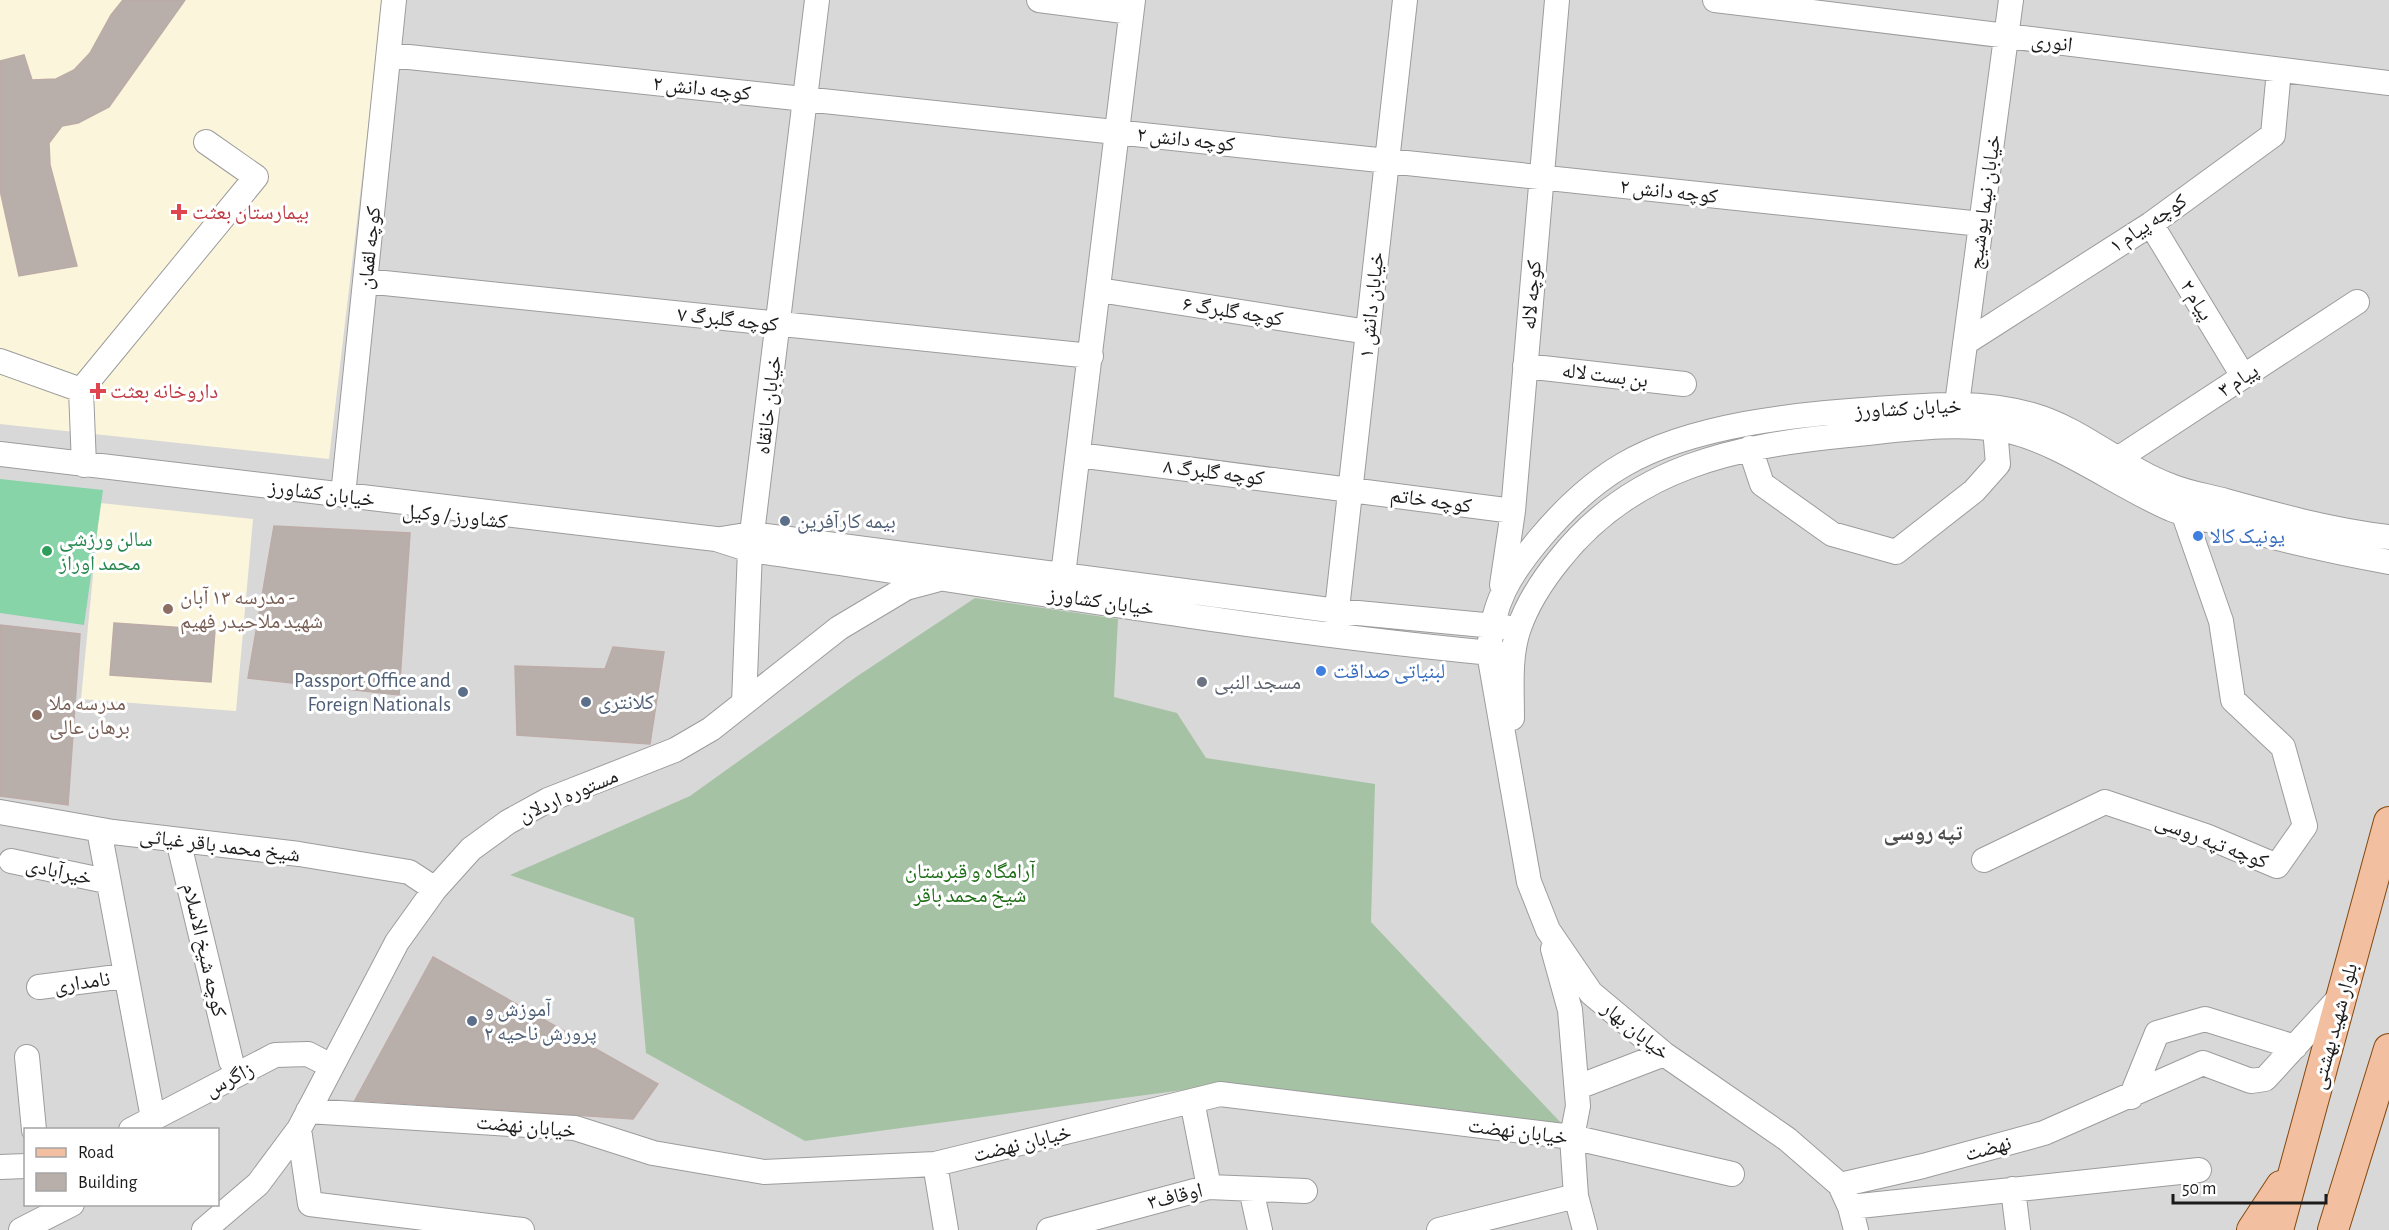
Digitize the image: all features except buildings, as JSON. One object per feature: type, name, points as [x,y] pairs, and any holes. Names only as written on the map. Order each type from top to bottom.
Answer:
[{"type":"main road","name":"بلوار شهید بهشتی","points":[[2278,1230],[2389,822]]},
{"type":"main road","points":[[2333,1230],[2389,1049]]},
{"type":"main road","points":[[2252,1230],[2300,1152]]},
{"type":"street","name":"کوچه لقمان","points":[[343,495],[394,0]]},
{"type":"street","name":"خیابان خانقاه","points":[[744,703],[751,546],[817,0]]},
{"type":"street","points":[[1039,0],[1132,6],[1119,132],[1063,574]]},
{"type":"street","name":"خیابان دانش ۱","points":[[1335,623],[1405,0]]},
{"type":"street","name":"کوچه لاله","points":[[1502,590],[1513,511],[1557,0]]},
{"type":"street","name":"انوری","points":[[1715,0],[1819,6],[2006,36],[2389,84]]},
{"type":"street","name":"خیابان نیما یوشیج","points":[[1958,414],[1965,343],[2011,0]]},
{"type":"street","name":"کوچه دانش ۲","points":[[390,55],[1981,224]]},
{"type":"street","name":"کوچه پیام ۱","points":[[1965,343],[2151,224],[2273,135],[2279,70]]},
{"type":"street","points":[[84,465],[81,390],[256,177],[206,142]]},
{"type":"street","name":"پیام ۲","points":[[2151,224],[2243,376]]},
{"type":"street","name":"کوچه گلبرگ ۷","points":[[365,281],[1091,356]]},
{"type":"street","name":"کوچه گلبرگ ۶","points":[[1099,290],[1368,332]]},
{"type":"street","name":"پیام ۳","points":[[2119,458],[2357,302]]},
{"type":"street","points":[[0,361],[81,390]]},
{"type":"street","name":"بن بست لاله","points":[[1525,366],[1684,384]]},
{"type":"street","name":"خیابان کشاورز","points":[[1489,653],[1491,625],[1502,590],[1529,551],[1583,494],[1622,465],[1655,449],[1697,435],[1808,414],[2032,415],[2068,430],[2172,487],[2290,519],[2389,537]]},
{"type":"street","name":"خیابان کشاورز","points":[[751,546],[1063,574],[1489,653],[1514,655],[1518,630],[1538,587],[1574,541],[1612,506],[1655,479],[1708,459],[1750,448],[1958,414],[1995,429],[2034,439],[2128,489],[2183,512],[2330,552],[2389,562]]},
{"type":"street","points":[[1750,448],[1762,484],[1832,534],[1896,552],[1974,491],[1998,464],[1995,429]]},
{"type":"street","name":"خیابان کشاورز","points":[[0,454],[716,540],[942,578],[1335,623],[1491,625],[1518,630]]},
{"type":"street","name":"کوچه گلبرگ ۸","points":[[1078,455],[1350,489]]},
{"type":"street","name":"کشاورز / وکیل","points":[[0,464],[751,546],[825,562],[906,588]]},
{"type":"street","name":"کوچه خاتم","points":[[1350,489],[1513,511]]},
{"type":"street","name":"کوچه تپه روسی","points":[[1984,860],[2105,802],[2206,836],[2277,866],[2305,826],[2283,747],[2233,700],[2221,621],[2183,512]]},
{"type":"street","name":"مستوره اردلان","points":[[204,1230],[258,1184],[303,1120],[397,942],[435,890],[471,849],[508,822],[548,800],[675,750],[711,729],[839,628],[906,588],[942,578]]},
{"type":"street","name":"خیابان بهار","points":[[1489,653],[1529,882],[1548,930],[1591,993],[1664,1054],[1787,1139],[1840,1185],[1850,1207],[1856,1230]]},
{"type":"street","name":"خیابان بهار","points":[[1510,764],[1514,655]]},
{"type":"street","name":"شیخ محمد باقر غیاثی","points":[[0,812],[99,830],[298,854],[409,872],[435,890]]},
{"type":"street","points":[[99,830],[106,881],[153,1118]]},
{"type":"street","name":"کوچه شیخ الاسلام","points":[[178,840],[231,1061]]},
{"type":"street","name":"خیرآبادی","points":[[11,861],[106,881]]},
{"type":"street","points":[[1548,930],[1570,1010],[1578,1087],[1578,1106],[1572,1137],[1576,1196],[1585,1230]]},
{"type":"street","name":"نامداری","points":[[39,987],[125,976]]},
{"type":"street","name":"نهضت","points":[[1840,1185],[2044,1133],[2131,1097],[2203,1063],[2250,1081],[2265,1079],[2343,994]]},
{"type":"street","points":[[2131,1097],[2157,1033],[2176,1026],[2205,1019],[2295,1047]]},
{"type":"street","name":"زاگرس","points":[[135,1128],[275,1055],[308,1054],[331,1066]]},
{"type":"street","points":[[1578,1087],[1664,1054]]},
{"type":"street","points":[[27,1057],[34,1128]]},
{"type":"street","name":"خیابان نهضت","points":[[303,1120],[575,1128],[653,1153],[764,1173],[935,1164],[1220,1094],[1572,1137],[1732,1174]]},
{"type":"street","points":[[1192,1101],[1209,1187]]},
{"type":"street","points":[[303,1120],[310,1204],[406,1223],[522,1230]]},
{"type":"street","points":[[935,1164],[946,1230]]},
{"type":"street","points":[[0,1167],[24,1166]]},
{"type":"street","points":[[1850,1207],[2199,1170]]},
{"type":"street","name":"اوقاف۳","points":[[1048,1230],[1209,1187],[1305,1191]]},
{"type":"street","points":[[1251,1189],[1260,1230]]},
{"type":"street","points":[[2013,1189],[2018,1230]]},
{"type":"street","points":[[1439,1230],[1576,1196]]},
{"type":"street","points":[[21,1230],[68,1206]]},
{"type":"shaded area","points":[[0,0],[2389,0],[2389,1230],[0,1230]]},
{"type":"shaded area","name":"بیمارستان بعثت","points":[[0,0],[383,0],[329,459],[0,424]]},
{"type":"shaded area","name":"مدرسه ۱۳ آبان - شهید ملاحیدر فهیم","points":[[100,503],[253,519],[236,711],[81,699]]},
{"type":"green space","name":"سالن ورزشی محمد اوراز","points":[[0,479],[103,490],[84,625],[0,613]]},
{"type":"green space","name":"آرامگاه و قبرستان شیخ محمد باقر","points":[[975,598],[1118,619],[1114,697],[1177,713],[1206,758],[1375,784],[1371,922],[1563,1125],[1220,1085],[805,1141],[646,1053],[634,918],[510,875],[690,796],[856,677]]},
{"type":"place","name":"بیمارستان بعثت","points":[[179,212]]},
{"type":"place","name":"داروخانه بعثت","points":[[98,391]]},
{"type":"place","name":"بیمه کارآفرین","points":[[785,521]]},
{"type":"place","name":"یونیک کالا","points":[[2198,536]]},
{"type":"place","name":"سالن ورزشی محمد اوراز","points":[[47,551]]},
{"type":"place","name":"مدرسه ۱۳ آبان - شهید ملاحیدر فهیم","points":[[168,609]]},
{"type":"place","name":"لبنیاتی ‌صداقت","points":[[1321,671]]},
{"type":"place","name":"مسجد النبی","points":[[1202,682]]},
{"type":"place","name":"Passport Office and Foreign Nationals","points":[[463,692]]},
{"type":"place","name":"کلانتری","points":[[586,702]]},
{"type":"place","name":"مدرسه ملا برهان عالی","points":[[37,715]]},
{"type":"place","name":"آموزش و پرورش ناحیه ۲","points":[[472,1021]]},
{"type":"district","name":"تپه روسی","points":[[1923,832]]}]
